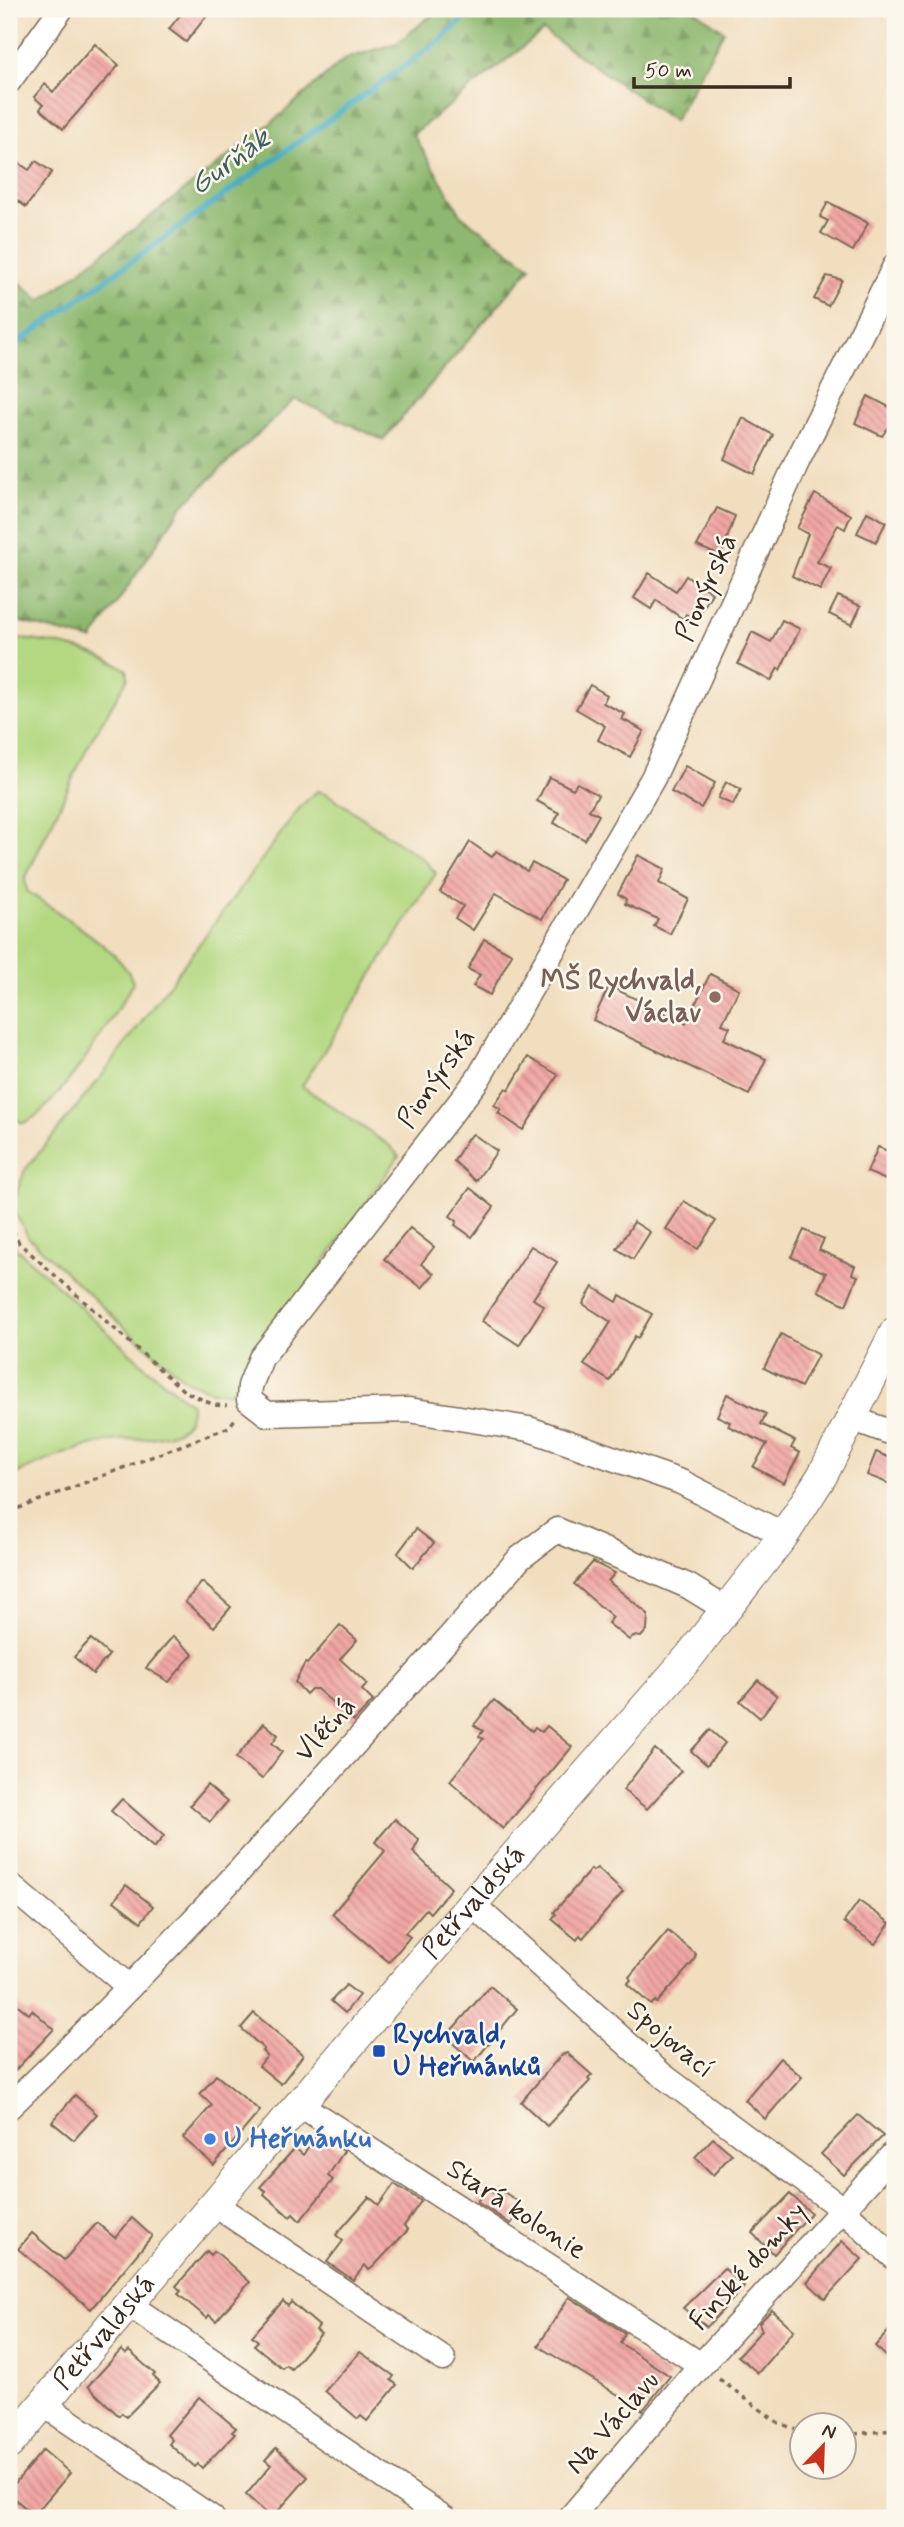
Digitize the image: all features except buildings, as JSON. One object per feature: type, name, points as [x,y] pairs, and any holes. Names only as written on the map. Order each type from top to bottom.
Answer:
[{"type":"street","points":[[9,81],[61,9]]},
{"type":"street","name":"Pionýrská","points":[[784,1535],[681,1482],[529,1429],[409,1410],[267,1415],[249,1400],[250,1387],[261,1358],[478,1080],[653,778],[797,462],[895,266]]},
{"type":"street","name":"Petřvaldská","points":[[9,2444],[727,1610],[784,1535],[854,1419],[895,1332]]},
{"type":"street","points":[[854,1419],[895,1434]]},
{"type":"street","name":"Vléčná","points":[[9,2107],[76,2042],[275,1832],[520,1558],[557,1530],[688,1586],[727,1610]]},
{"type":"street","points":[[9,1885],[128,1986]]},
{"type":"street","name":"Spojovací","points":[[472,1904],[662,2075],[841,2208]]},
{"type":"street","name":"Stará kolonie","points":[[299,2104],[701,2365]]},
{"type":"street","name":"Finské domky","points":[[701,2365],[841,2208],[895,2152]]},
{"type":"street","points":[[214,2204],[443,2359]]},
{"type":"street","name":"Finské domky","points":[[841,2208],[895,2258]]},
{"type":"street","points":[[128,2304],[444,2518]]},
{"type":"street","name":"Na Václavu","points":[[570,2518],[701,2365]]},
{"type":"street","points":[[43,2404],[212,2518]]},
{"type":"path","points":[[9,1123],[13,1152],[9,1175]]},
{"type":"path","points":[[9,1221],[19,1243],[184,1391],[214,1405],[234,1407]]},
{"type":"path","points":[[9,1512],[229,1427],[237,1418]]},
{"type":"path","points":[[701,2365],[777,2422],[788,2426]]},
{"type":"path","points":[[858,2434],[895,2430]]},
{"type":"green space","points":[[439,9],[693,9],[724,31],[674,121],[543,31],[413,134],[462,216],[531,267],[383,440],[295,399],[183,505],[92,640],[9,619],[9,273],[41,301],[270,124],[345,59],[397,43]]},
{"type":"green space","points":[[9,638],[54,644],[101,657],[127,670],[128,678],[89,744],[25,879],[27,891],[104,946],[128,971],[133,983],[66,1084],[34,1117],[22,1123],[9,1114]]},
{"type":"green space","points":[[317,791],[326,793],[424,860],[436,873],[302,1086],[390,1146],[399,1156],[235,1389],[227,1393],[211,1391],[187,1381],[126,1329],[29,1238],[16,1215],[13,1202],[25,1170],[101,1077],[301,806]]},
{"type":"green space","points":[[9,1238],[17,1249],[149,1370],[191,1404],[189,1418],[181,1429],[158,1437],[112,1441],[85,1447],[9,1477]]},
{"type":"waterway","name":"Gurňák","points":[[9,349],[438,42],[475,9]]},
{"type":"place","name":"MŠ Rychvald, Václav","points":[[715,997]]},
{"type":"place","name":"Rychvald, U Heřmánků","points":[[379,2051]]},
{"type":"place","name":"U Heřmánku","points":[[210,2139]]}]
